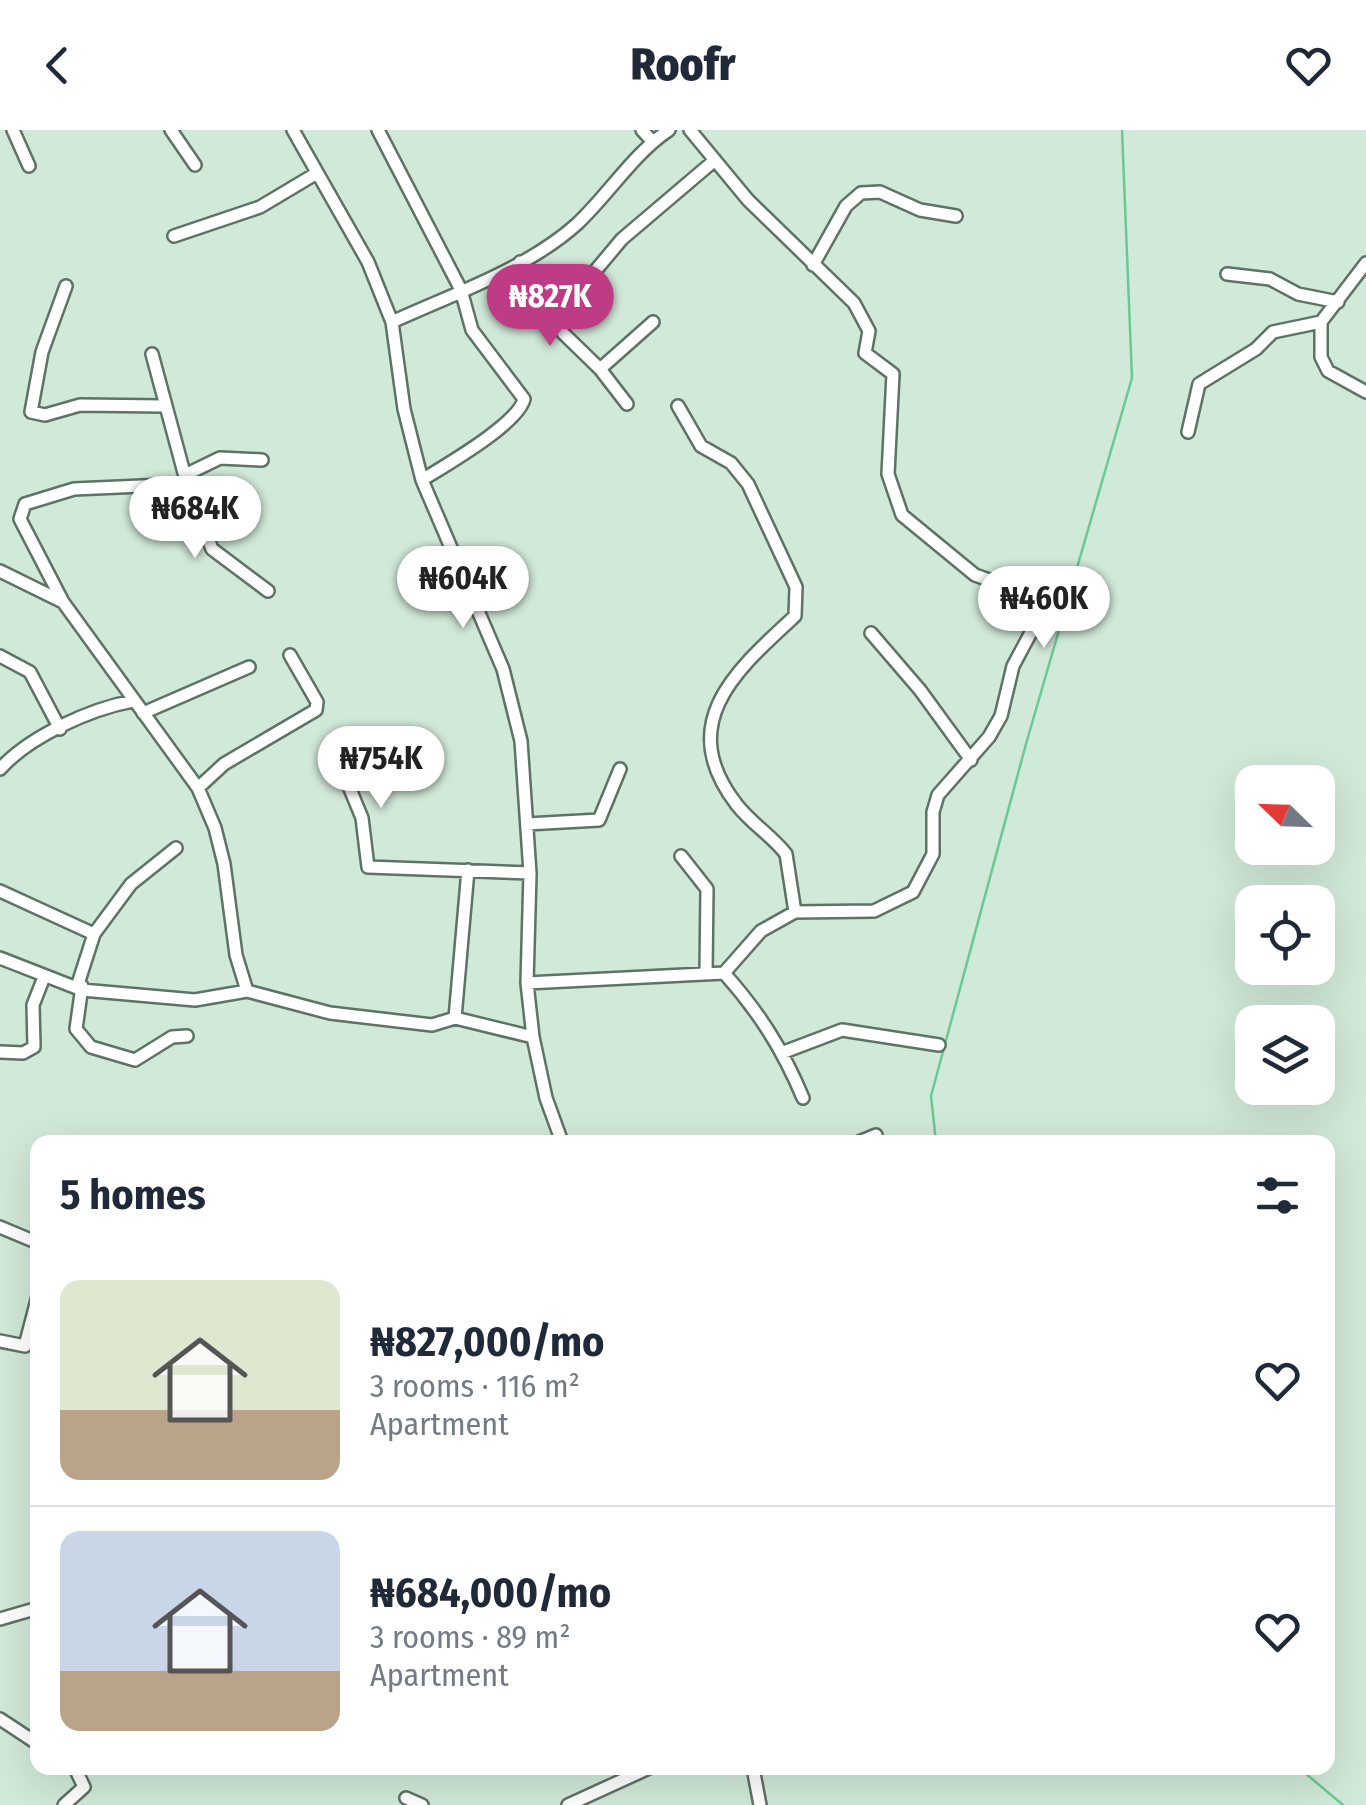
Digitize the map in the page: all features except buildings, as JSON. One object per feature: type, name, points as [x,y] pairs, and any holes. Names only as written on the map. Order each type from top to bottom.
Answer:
[{"type":"street","points":[[13,130],[29,166]]},
{"type":"street","points":[[171,130],[196,165]]},
{"type":"street","points":[[293,130],[368,262],[392,322],[404,409],[422,480],[503,670],[521,741],[530,873],[527,983],[533,1037],[557,1135]]},
{"type":"street","points":[[378,130],[461,290],[472,330],[520,391],[524,404],[495,430],[422,480]]},
{"type":"street","points":[[642,130],[652,142]]},
{"type":"street","points":[[392,322],[520,262],[574,226],[652,142],[669,130]]},
{"type":"street","points":[[527,983],[724,973],[762,931],[795,912],[874,911],[903,900],[913,892],[933,854],[933,812],[938,795],[970,760],[1000,716],[1013,666],[1044,610],[1031,595],[974,575],[902,515],[888,474],[893,374],[865,354],[869,331],[854,304],[748,200],[690,130]]},
{"type":"street","points":[[596,270],[622,239],[715,160]]},
{"type":"street","points":[[174,236],[260,207],[317,174]]},
{"type":"street","points":[[813,265],[846,206],[862,193],[880,192],[920,210],[956,216]]},
{"type":"street","points":[[520,262],[563,333],[600,369],[627,404]]},
{"type":"street","points":[[1188,432],[1199,384],[1258,348],[1273,332],[1321,322],[1366,263]]},
{"type":"street","points":[[1227,274],[1270,280],[1298,294],[1338,302]]},
{"type":"street","points":[[66,286],[42,352],[31,412],[44,415],[80,405],[163,406]]},
{"type":"street","points":[[600,369],[653,322]]},
{"type":"street","points":[[1321,322],[1320,357],[1328,371],[1366,392]]},
{"type":"street","points":[[152,354],[163,406],[206,542],[268,591]]},
{"type":"street","points":[[678,406],[701,446],[730,463],[748,484],[796,587],[794,616],[741,666],[706,738],[710,756],[732,799],[758,830],[786,854],[795,912]]},
{"type":"street","points":[[247,991],[236,956],[216,828],[198,788],[134,701],[123,679],[63,602],[20,519],[25,504],[74,489],[186,480],[220,458],[262,460]]},
{"type":"street","points":[[0,571],[63,602]]},
{"type":"street","points":[[871,633],[970,760]]},
{"type":"street","points":[[198,788],[224,764],[316,710],[317,702],[290,655]]},
{"type":"street","points":[[0,656],[30,672],[60,729]]},
{"type":"street","points":[[143,713],[249,667]]},
{"type":"street","points":[[0,769],[60,729],[112,705],[134,701]]},
{"type":"street","points":[[341,767],[362,818],[368,866],[530,873]]},
{"type":"street","points":[[527,824],[599,820],[620,769]]},
{"type":"street","points":[[176,848],[131,884],[94,934],[81,986],[76,1030],[91,1047],[134,1060],[172,1037],[186,1036]]},
{"type":"street","points":[[681,856],[708,889],[706,973]]},
{"type":"street","points":[[455,1018],[468,870]]},
{"type":"street","points":[[0,891],[94,934]]},
{"type":"street","points":[[0,958],[44,977],[81,986],[194,1000],[247,991],[330,1012],[432,1025],[455,1018],[533,1037]]},
{"type":"street","points":[[724,973],[784,1052],[803,1098]]},
{"type":"street","points":[[0,1052],[24,1053],[34,1048],[32,1005],[44,977]]},
{"type":"street","points":[[784,1052],[842,1030],[939,1045]]},
{"type":"street","points":[[0,1226],[30,1239]]},
{"type":"street","points":[[0,1341],[25,1346],[30,1327]]},
{"type":"street","points":[[0,1619],[30,1610]]},
{"type":"street","points":[[0,1719],[30,1739]]},
{"type":"street","points":[[64,1805],[84,1787],[79,1775]]},
{"type":"street","points":[[616,1775],[618,1784]]},
{"type":"street","points":[[568,1805],[635,1775]]},
{"type":"street","points":[[754,1775],[760,1805]]},
{"type":"street","points":[[406,1798],[422,1805]]},
{"type":"waterway","points":[[935,1135],[931,1096],[1026,744],[1132,378],[1122,130]]},
{"type":"waterway","points":[[1307,1775],[1343,1805]]}]
